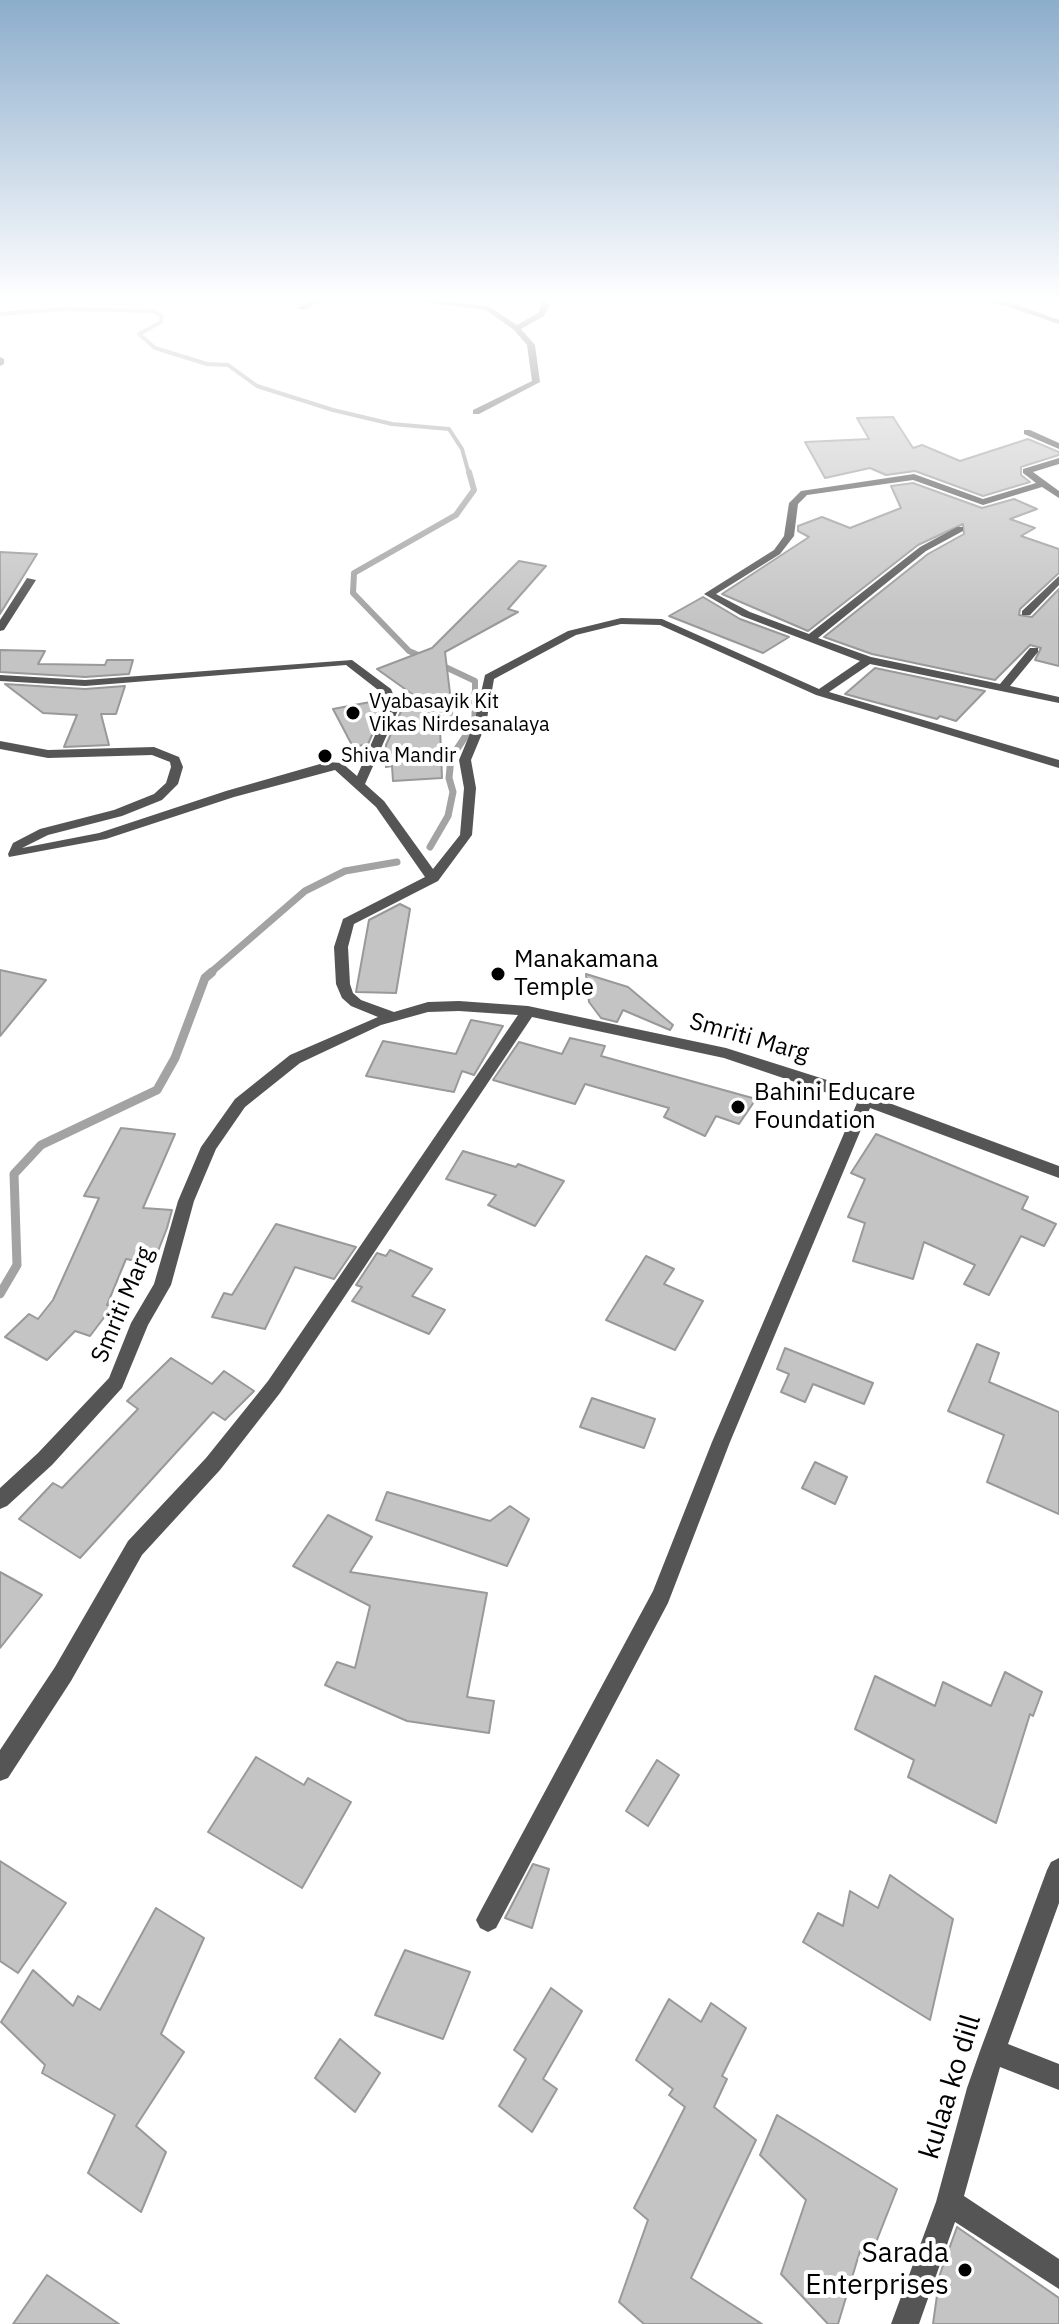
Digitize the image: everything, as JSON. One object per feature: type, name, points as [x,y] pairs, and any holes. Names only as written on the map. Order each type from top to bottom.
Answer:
[{"type":"street","points":[[476,412],[489,405]]},
{"type":"street","points":[[1027,432],[1059,446]]},
{"type":"street","points":[[1059,461],[1026,471],[1059,495]]},
{"type":"street","points":[[1042,484],[983,502],[914,477],[804,493],[794,503],[789,536],[777,552],[709,594],[746,614],[868,660],[1059,700]]},
{"type":"street","points":[[810,639],[923,549],[960,529]]},
{"type":"street","points":[[1026,613],[1059,579]]},
{"type":"street","points":[[0,628],[31,580]]},
{"type":"street","points":[[393,1017],[356,1003],[347,995],[343,984],[341,947],[348,922],[433,878],[466,835],[470,788],[465,760],[480,724],[489,677],[572,633],[621,621],[662,622],[820,693],[1059,764]]},
{"type":"street","points":[[1002,689],[1034,650]]},
{"type":"street","points":[[820,693],[868,660]]},
{"type":"street","points":[[0,678],[85,683],[348,662],[387,691],[393,708],[360,782]]},
{"type":"street","points":[[0,745],[48,754],[154,751],[175,760],[177,767],[172,784],[158,797],[118,813],[44,832],[17,846],[14,854],[102,836],[327,766],[338,766],[360,782],[404,833],[433,878]]},
{"type":"street","name":"Smriti Marg","points":[[0,1500],[45,1459],[116,1383],[140,1323],[162,1285],[186,1201],[209,1147],[240,1103],[295,1059],[393,1017],[428,1007],[528,1011],[726,1053],[866,1100],[1059,1172]]},
{"type":"street","points":[[0,1770],[63,1674],[135,1548],[213,1464],[274,1387],[528,1011]]},
{"type":"street","points":[[488,1920],[661,1596],[721,1442],[866,1100]]},
{"type":"street","name":"kulaa ko dill","points":[[905,2324],[949,2202],[993,2051],[1059,1870]]},
{"type":"street","points":[[993,2051],[1059,2077]]},
{"type":"street","points":[[949,2202],[1059,2275]]},
{"type":"building","points":[[893,417],[913,448],[922,445],[960,461],[1028,439],[1059,452],[1059,455],[1021,467],[1021,475],[1030,482],[983,496],[915,471],[886,475],[870,468],[825,478],[805,442],[869,439],[857,418]]},
{"type":"building","points":[[913,483],[982,508],[1014,499],[1037,509],[1010,519],[1035,528],[1021,536],[1059,549],[1059,573],[1020,609],[1019,615],[1032,617],[1059,589],[1059,666],[1035,660],[1041,648],[1030,645],[995,680],[872,654],[824,637],[928,554],[964,534],[963,524],[918,545],[808,631],[722,594],[809,537],[798,531],[798,526],[822,517],[850,528],[901,508],[891,486]]},
{"type":"building","points":[[0,552],[37,554],[0,614]]},
{"type":"building","points":[[519,561],[546,566],[508,609],[518,612],[445,652],[454,726],[440,727],[442,778],[393,781],[392,766],[386,767],[386,745],[402,709],[398,697],[412,694],[377,669],[432,648]]},
{"type":"building","points":[[703,597],[740,619],[789,637],[763,653],[669,616]]},
{"type":"building","points":[[0,650],[45,651],[38,664],[105,665],[107,660],[133,660],[129,674],[85,677],[0,672]]},
{"type":"building","points":[[875,668],[985,691],[956,721],[940,716],[937,719],[845,694]]},
{"type":"building","points":[[5,684],[85,689],[125,686],[116,714],[101,714],[109,745],[64,747],[77,715],[43,713]]},
{"type":"building","points":[[381,700],[384,708],[368,744],[353,747],[333,709]]},
{"type":"building","points":[[400,904],[410,909],[396,993],[356,992],[369,920]]},
{"type":"building","points":[[0,970],[46,980],[0,1036]]},
{"type":"building","points":[[586,974],[628,987],[673,1025],[670,1030],[623,1010],[617,1022],[601,1018],[589,1002]]},
{"type":"building","points":[[471,1020],[503,1026],[474,1075],[462,1071],[454,1092],[366,1076],[383,1041],[456,1054]]},
{"type":"building","points":[[570,1038],[605,1046],[601,1056],[756,1099],[739,1124],[716,1116],[705,1136],[664,1117],[669,1108],[585,1084],[575,1104],[493,1080],[519,1042],[562,1054]]},
{"type":"building","points":[[121,1128],[175,1134],[143,1208],[172,1210],[167,1228],[153,1264],[126,1259],[107,1305],[112,1307],[90,1336],[75,1331],[47,1360],[5,1337],[29,1314],[38,1319],[53,1300],[99,1198],[84,1196]]},
{"type":"building","points":[[876,1134],[1028,1197],[1022,1209],[1056,1224],[1044,1246],[1021,1236],[989,1295],[964,1284],[975,1265],[924,1242],[913,1279],[853,1261],[865,1223],[848,1217],[865,1179],[851,1173]]},
{"type":"building","points":[[463,1151],[516,1167],[518,1164],[564,1181],[535,1226],[488,1205],[496,1195],[446,1179]]},
{"type":"building","points":[[276,1224],[356,1247],[334,1279],[295,1267],[265,1329],[212,1317],[224,1293],[232,1295]]},
{"type":"building","points":[[390,1250],[432,1269],[412,1296],[445,1310],[429,1334],[352,1301],[362,1287],[356,1285],[377,1253],[386,1256]]},
{"type":"building","points":[[646,1256],[674,1269],[664,1284],[703,1301],[675,1350],[606,1320]]},
{"type":"building","points":[[977,1344],[999,1353],[989,1382],[1059,1412],[1059,1514],[987,1482],[1004,1435],[948,1411]]},
{"type":"building","points":[[785,1348],[873,1383],[864,1404],[813,1384],[805,1402],[781,1392],[789,1374],[777,1369]]},
{"type":"building","points":[[171,1358],[212,1384],[224,1371],[254,1391],[225,1420],[213,1412],[80,1558],[19,1519],[53,1483],[62,1488],[138,1409],[127,1401]]},
{"type":"building","points":[[592,1398],[655,1419],[644,1448],[580,1427]]},
{"type":"building","points":[[815,1462],[847,1477],[835,1504],[802,1488]]},
{"type":"building","points":[[387,1492],[490,1521],[510,1506],[529,1519],[507,1566],[376,1520]]},
{"type":"building","points":[[328,1515],[372,1537],[350,1572],[487,1593],[467,1697],[494,1701],[489,1733],[407,1721],[325,1685],[337,1662],[355,1668],[370,1606],[293,1566]]},
{"type":"building","points":[[0,1572],[42,1595],[0,1648]]},
{"type":"building","points":[[1005,1672],[1042,1692],[1033,1716],[1030,1714],[996,1823],[908,1777],[914,1760],[855,1729],[875,1676],[935,1706],[943,1682],[991,1706]]},
{"type":"building","points":[[256,1757],[304,1785],[308,1778],[351,1802],[302,1888],[208,1832]]},
{"type":"building","points":[[657,1760],[679,1775],[648,1826],[626,1811]]},
{"type":"building","points":[[0,1861],[66,1903],[18,1973],[0,1961]]},
{"type":"building","points":[[533,1864],[549,1869],[532,1928],[505,1918]]},
{"type":"building","points":[[890,1875],[953,1919],[930,2020],[803,1942],[818,1913],[843,1926],[850,1891],[878,1908]]},
{"type":"building","points":[[156,1908],[204,1938],[161,2034],[184,2052],[136,2126],[166,2152],[141,2212],[88,2173],[115,2115],[42,2073],[45,2065],[1,2022],[33,1970],[73,2006],[78,1996],[100,2010]]},
{"type":"building","points":[[405,1950],[470,1972],[443,2039],[375,2015]]},
{"type":"building","points":[[551,1988],[582,2011],[543,2079],[557,2089],[532,2132],[499,2106],[526,2059],[514,2050]]},
{"type":"building","points":[[669,1999],[701,2022],[711,2003],[746,2028],[722,2076],[727,2079],[714,2107],[756,2140],[691,2278],[762,2324],[644,2324],[619,2302],[648,2220],[634,2208],[685,2107],[669,2095],[673,2089],[636,2060]]},
{"type":"building","points":[[340,2039],[380,2073],[355,2112],[315,2078]]},
{"type":"building","points":[[777,2115],[897,2189],[869,2260],[860,2251],[838,2324],[828,2324],[781,2274],[806,2200],[760,2155]]},
{"type":"building","points":[[957,2227],[1059,2298],[1059,2324],[933,2324],[940,2274]]},
{"type":"building","points":[[47,2275],[119,2324],[13,2324]]},
{"type":"waterway","points":[[319,405],[392,424],[449,429],[462,449],[469,474]]},
{"type":"waterway","points":[[425,658],[409,651],[353,593],[354,573],[456,515],[474,490],[469,472]]},
{"type":"waterway","points":[[430,847],[448,816],[453,792],[449,778],[451,758],[475,722],[475,681],[439,664]]},
{"type":"waterway","points":[[209,974],[305,891],[345,871],[397,862]]},
{"type":"waterway","points":[[0,1294],[17,1265],[14,1174],[41,1145],[157,1090],[175,1058],[205,978],[212,972]]},
{"type":"place","name":"Vyabasayik Kit Vikas Nirdesanalaya","points":[[353,713]]},
{"type":"place","name":"Shiva Mandir","points":[[325,756]]},
{"type":"place","name":"Manakamana Temple","points":[[498,974]]},
{"type":"place","name":"Bahini Educare Foundation","points":[[738,1107]]},
{"type":"place","name":"Sarada Enterprises","points":[[965,2270]]}]
